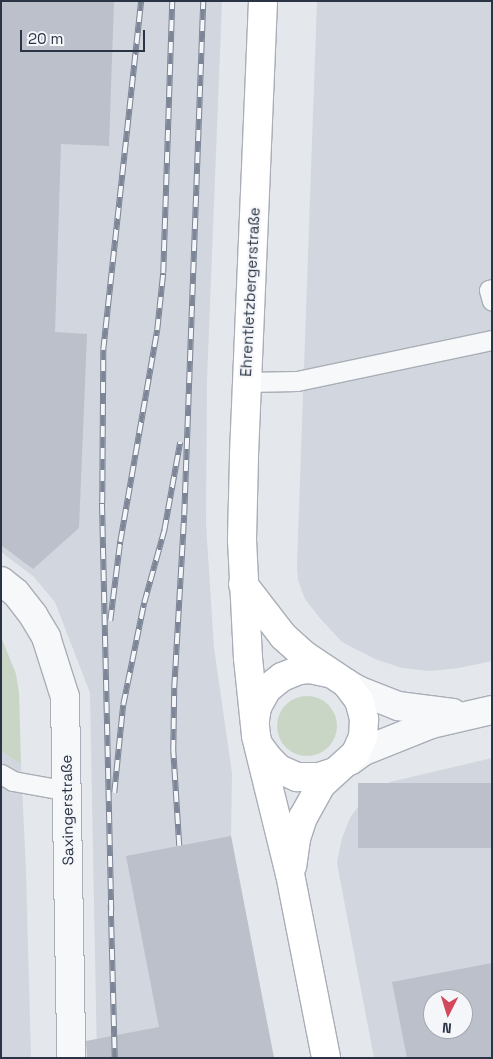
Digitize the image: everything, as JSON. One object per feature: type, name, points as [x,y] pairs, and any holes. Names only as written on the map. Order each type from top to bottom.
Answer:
[{"type":"street","name":"Ehrentletzbergerstraße","points":[[263,1],[246,382],[242,540],[243,584],[248,658],[257,736],[290,874],[326,1058]]},
{"type":"street","name":"Saxingerstraße","points":[[1,581],[16,593],[33,615],[46,637],[65,697],[71,1058]]},
{"type":"street","name":"Ehrentletzbergerstraße","points":[[243,584],[283,636],[304,655],[338,678],[359,700],[364,719],[360,745],[342,766],[321,785],[303,817],[296,839],[290,874]]},
{"type":"street","name":"Ehrentletzbergerstraße","points":[[257,736],[257,707],[267,689],[282,677],[299,670],[310,669],[338,678]]},
{"type":"street","points":[[338,678],[360,691],[398,706],[479,712]]},
{"type":"street","points":[[257,736],[268,758],[287,773],[307,778],[342,766],[364,751],[403,734],[431,724],[479,712]]},
{"type":"lane","points":[[492,289],[489,290],[492,302]]},
{"type":"lane","points":[[246,382],[297,380],[492,340]]},
{"type":"lane","points":[[1,774],[13,781],[68,791]]},
{"type":"shaded area","points":[[1,1],[222,1],[207,380],[206,524],[214,648],[232,773],[231,836],[274,1058],[97,1058],[90,693],[55,602],[33,576],[1,552]]},
{"type":"shaded area","points":[[317,1],[492,1],[492,661],[459,668],[429,671],[402,668],[375,659],[342,642],[305,599],[298,580]]},
{"type":"shaded area","points":[[1,751],[21,764],[31,1058],[1,1058]]},
{"type":"shaded area","points":[[492,758],[492,1058],[374,1058],[337,862],[342,838],[351,816],[366,797],[390,782]]},
{"type":"green space","points":[[1,637],[16,674],[19,693],[21,764],[1,751]]},
{"type":"green space","points":[[307,696],[324,701],[332,709],[337,726],[332,743],[324,751],[307,756],[290,751],[282,743],[277,726],[282,709],[290,701]]},
{"type":"building","points":[[1,1],[114,1],[109,146],[61,144],[55,332],[87,334],[79,528],[33,569],[1,545]]},
{"type":"building","points":[[358,783],[492,783],[492,848],[358,848]]},
{"type":"building","points":[[231,836],[274,1058],[87,1058],[86,1041],[159,1027],[126,856]]},
{"type":"building","points":[[492,963],[492,1058],[407,1058],[392,982]]},
{"type":"railway","points":[[111,911],[102,503],[103,350],[141,1]]},
{"type":"railway","points":[[110,621],[120,542],[157,330],[163,273],[172,1]]},
{"type":"railway","points":[[179,846],[173,751],[174,688],[184,515],[203,1]]},
{"type":"railway","points":[[114,793],[123,705],[144,603],[164,531],[180,442]]},
{"type":"railway","points":[[111,905],[115,1058]]}]
